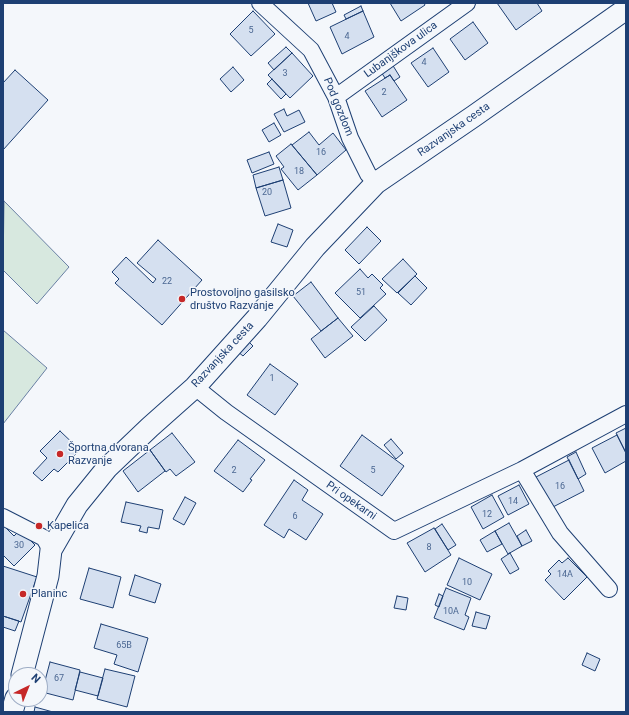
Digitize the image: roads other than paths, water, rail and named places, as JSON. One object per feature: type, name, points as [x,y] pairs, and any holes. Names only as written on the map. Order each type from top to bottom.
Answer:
[{"type":"street","name":"Pod gozdom","points":[[260,3],[311,50],[336,97],[350,138],[368,174],[376,183]]},
{"type":"street","name":"Lubanjškova ulica","points":[[336,97],[467,3]]},
{"type":"street","name":"Razvanjska cesta","points":[[24,667],[48,576],[48,544],[107,468],[194,387],[257,318],[316,247],[376,183],[626,9]]},
{"type":"street","name":"Pri opekarni","points":[[194,387],[226,412],[394,531],[522,470],[626,414]]},
{"type":"street","points":[[522,470],[560,533],[609,589]]},
{"type":"street","points":[[3,517],[48,544]]},
{"type":"place","name":"Prostovoljno gasilsko društvo Razvanje","points":[[182,299]]},
{"type":"place","name":"Športna dvorana Razvanje","points":[[60,454]]},
{"type":"place","name":"Kapelica","points":[[39,526]]},
{"type":"place","name":"Planinc","points":[[23,594]]}]
